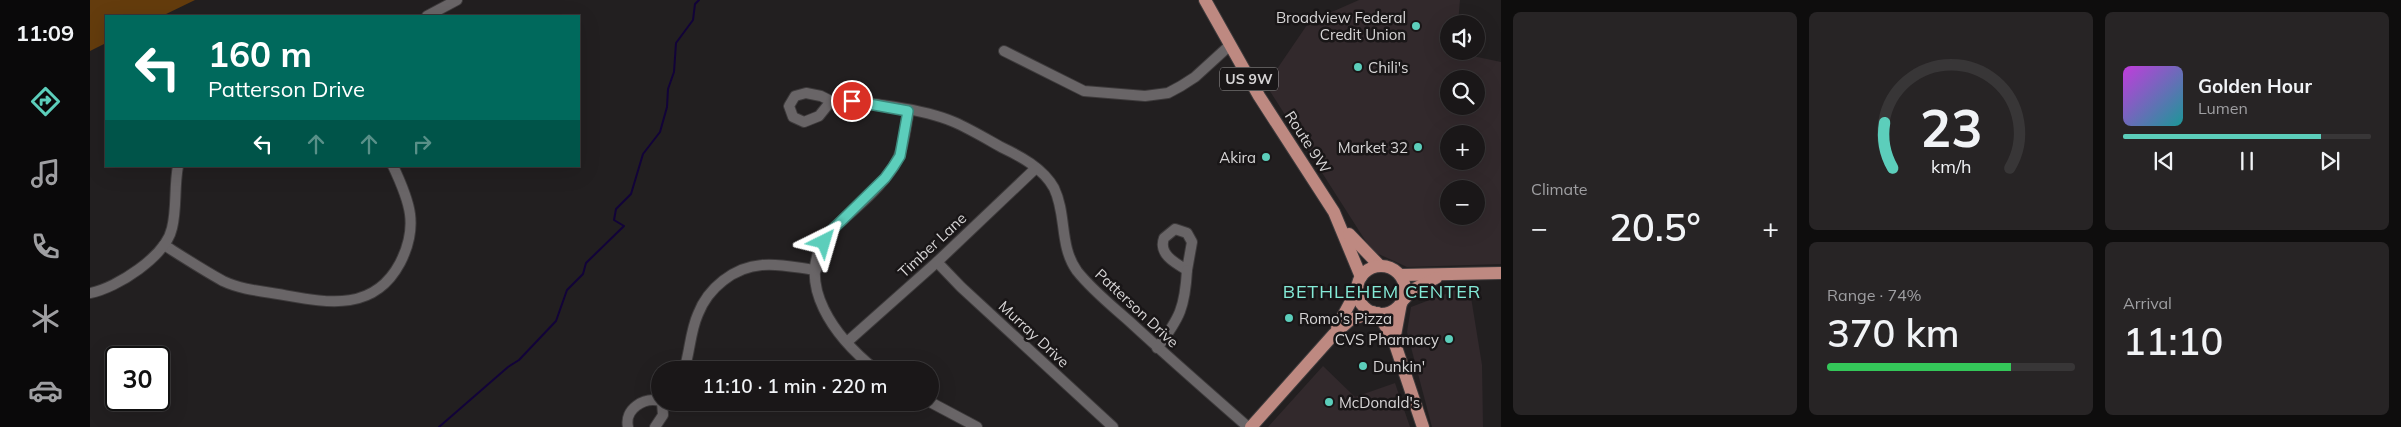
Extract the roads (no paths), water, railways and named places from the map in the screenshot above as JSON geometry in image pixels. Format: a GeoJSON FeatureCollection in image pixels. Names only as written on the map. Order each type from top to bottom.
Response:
{"type":"FeatureCollection","features":[{"type":"Feature","properties":{"kind":"main road","name":"Route 9W"},"geometry":{"type":"LineString","coordinates":[[1205,0],[1229,46],[1339,222],[1361,276]]}},
{"type":"Feature","properties":{"kind":"main road","name":"Route 9W"},"geometry":{"type":"LineString","coordinates":[[1339,222],[1380,266]]}},
{"type":"Feature","properties":{"kind":"main road"},"geometry":{"type":"LineString","coordinates":[[1334,334],[1357,290],[1361,276],[1372,268],[1380,266],[1388,267],[1401,276],[1405,287],[1394,341]]}},
{"type":"Feature","properties":{"kind":"main road"},"geometry":{"type":"LineString","coordinates":[[1401,276],[1501,273]]}},
{"type":"Feature","properties":{"kind":"main road"},"geometry":{"type":"LineString","coordinates":[[1250,427],[1334,334],[1350,320],[1375,313],[1391,312],[1414,289],[1446,274]]}},
{"type":"Feature","properties":{"kind":"main road"},"geometry":{"type":"LineString","coordinates":[[1357,290],[1362,304],[1375,313],[1394,341],[1423,427]]}},
{"type":"Feature","properties":{"kind":"street"},"geometry":{"type":"LineString","coordinates":[[429,15],[457,0]]}},
{"type":"Feature","properties":{"kind":"street"},"geometry":{"type":"LineString","coordinates":[[1004,51],[1084,91],[1145,96],[1168,93],[1181,86],[1195,77],[1229,46]]}},
{"type":"Feature","properties":{"kind":"street","name":"Patterson Drive"},"geometry":{"type":"LineString","coordinates":[[831,101],[852,101],[924,113],[952,122],[1014,153],[1036,168],[1054,188],[1059,203],[1065,246],[1077,270],[1088,284],[1157,348],[1250,427]]}},
{"type":"Feature","properties":{"kind":"street"},"geometry":{"type":"LineString","coordinates":[[867,361],[829,321],[819,302],[816,270],[819,251],[829,233],[885,178],[900,156],[908,111]]}},
{"type":"Feature","properties":{"kind":"street"},"geometry":{"type":"LineString","coordinates":[[90,292],[106,289],[124,279],[164,245],[173,226],[178,167]]}},
{"type":"Feature","properties":{"kind":"street"},"geometry":{"type":"LineString","coordinates":[[164,245],[223,281],[240,288],[326,303],[344,303],[358,299],[374,291],[387,281],[398,266],[406,250],[411,233],[408,199],[392,167]]}},
{"type":"Feature","properties":{"kind":"street","name":"Timber Lane"},"geometry":{"type":"LineString","coordinates":[[847,342],[937,262],[1036,168]]}},
{"type":"Feature","properties":{"kind":"street","name":"Murray Drive"},"geometry":{"type":"LineString","coordinates":[[937,262],[961,287],[1113,427]]}},
{"type":"Feature","properties":{"kind":"street"},"geometry":{"type":"LineString","coordinates":[[686,361],[697,314],[706,296],[719,283],[740,270],[762,265],[816,270]]}},
{"type":"Feature","properties":{"kind":"street"},"geometry":{"type":"LineString","coordinates":[[1157,348],[1171,330],[1183,307],[1187,270]]}},
{"type":"Feature","properties":{"kind":"street"},"geometry":{"type":"LineString","coordinates":[[628,427],[628,416],[636,406],[651,400]]}},
{"type":"Feature","properties":{"kind":"street"},"geometry":{"type":"LineString","coordinates":[[939,407],[977,427]]}},
{"type":"Feature","properties":{"kind":"street"},"geometry":{"type":"LineString","coordinates":[[656,427],[663,414],[662,411]]}},
{"type":"Feature","properties":{"kind":"waterway"},"geometry":{"type":"LineString","coordinates":[[439,427],[508,367],[519,360],[556,321],[567,290],[583,274],[586,263],[624,226],[614,220],[616,209],[631,194],[643,154],[660,132],[667,107],[668,89],[674,72],[676,43],[693,20],[695,4],[699,0]]}},
{"type":"Feature","properties":{"kind":"place","name":"Broadview Federal Credit Union"},"geometry":{"type":"Point","coordinates":[1416,26]}},
{"type":"Feature","properties":{"kind":"place","name":"Chili's"},"geometry":{"type":"Point","coordinates":[1358,67]}},
{"type":"Feature","properties":{"kind":"place","name":"Market 32"},"geometry":{"type":"Point","coordinates":[1418,147]}},
{"type":"Feature","properties":{"kind":"place","name":"Akira"},"geometry":{"type":"Point","coordinates":[1266,157]}},
{"type":"Feature","properties":{"kind":"place","name":"Romo's Pizza"},"geometry":{"type":"Point","coordinates":[1289,318]}},
{"type":"Feature","properties":{"kind":"place","name":"CVS Pharmacy"},"geometry":{"type":"Point","coordinates":[1449,339]}},
{"type":"Feature","properties":{"kind":"place","name":"Dunkin'"},"geometry":{"type":"Point","coordinates":[1363,366]}},
{"type":"Feature","properties":{"kind":"place","name":"McDonald's"},"geometry":{"type":"Point","coordinates":[1329,402]}},
{"type":"Feature","properties":{"kind":"district","name":"BETHLEHEM CENTER"},"geometry":{"type":"Point","coordinates":[1382,291]}}]}
